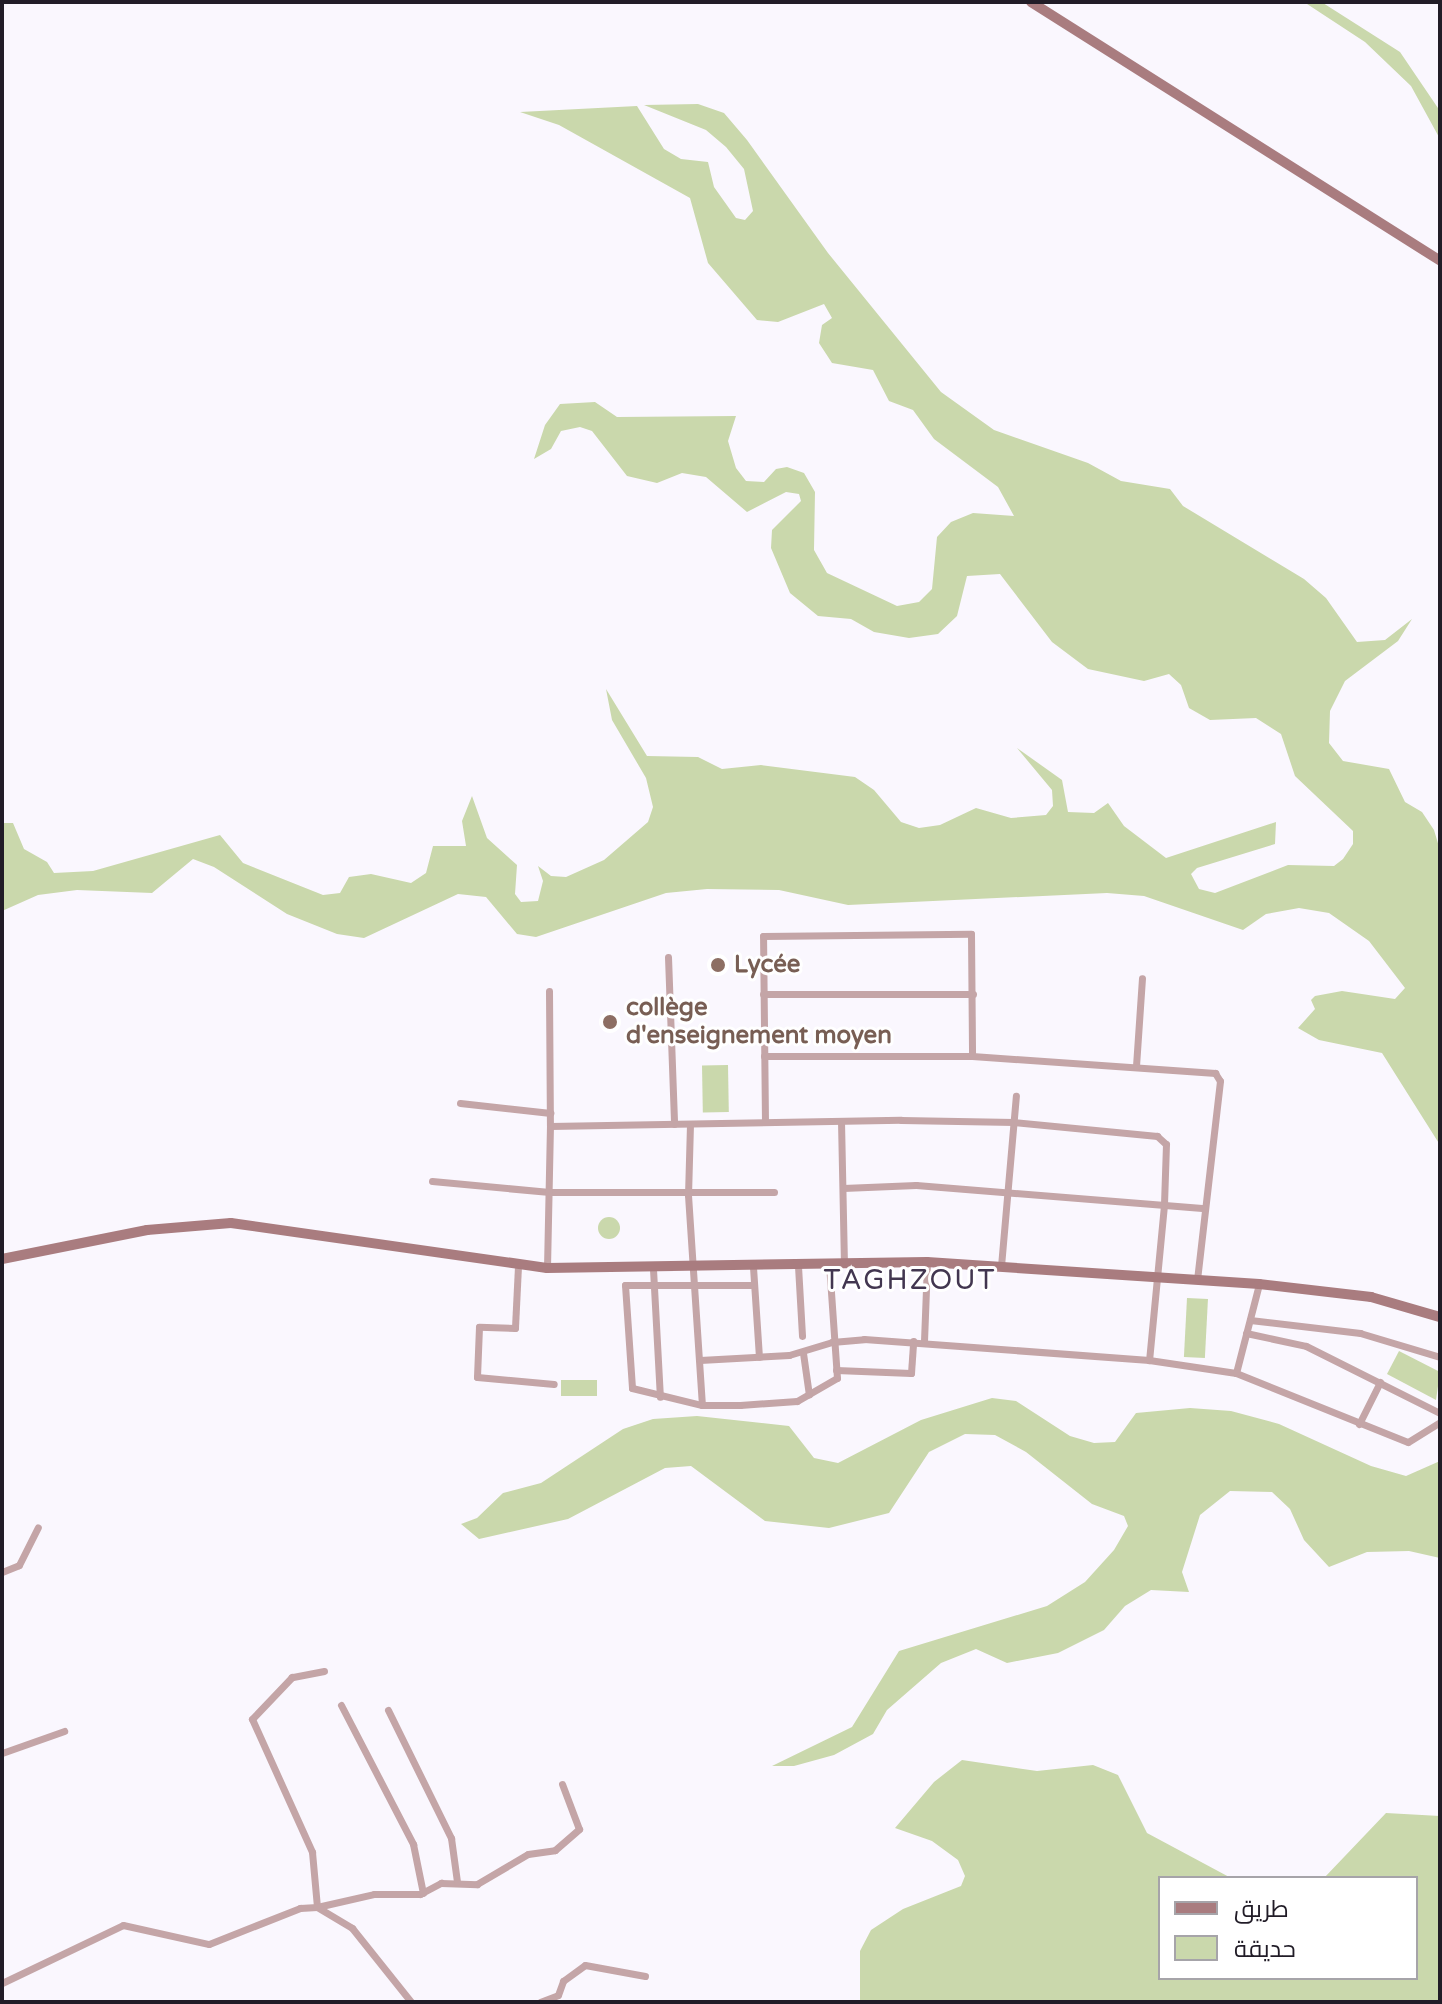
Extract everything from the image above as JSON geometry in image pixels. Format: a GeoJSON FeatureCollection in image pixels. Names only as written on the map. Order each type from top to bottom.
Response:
{"type":"FeatureCollection","features":[{"type":"Feature","properties":{"kind":"main road"},"geometry":{"type":"LineString","coordinates":[[1031,2],[1440,261]]}},
{"type":"Feature","properties":{"kind":"main road"},"geometry":{"type":"LineString","coordinates":[[2,1259],[147,1230],[231,1223],[518,1266],[695,1270],[927,1262],[1001,1266],[1259,1284],[1371,1297],[1440,1317]]}},
{"type":"Feature","properties":{"kind":"street"},"geometry":{"type":"LineString","coordinates":[[765,1122],[763,936],[966,933],[973,940],[972,1056]]}},
{"type":"Feature","properties":{"kind":"street"},"geometry":{"type":"LineString","coordinates":[[668,957],[674,1124]]}},
{"type":"Feature","properties":{"kind":"street"},"geometry":{"type":"LineString","coordinates":[[1136,1066],[1142,978]]}},
{"type":"Feature","properties":{"kind":"street"},"geometry":{"type":"LineString","coordinates":[[547,1268],[549,991]]}},
{"type":"Feature","properties":{"kind":"street"},"geometry":{"type":"LineString","coordinates":[[763,994],[973,994]]}},
{"type":"Feature","properties":{"kind":"street"},"geometry":{"type":"LineString","coordinates":[[764,1056],[972,1056],[1136,1066],[1219,1075],[1197,1280]]}},
{"type":"Feature","properties":{"kind":"street"},"geometry":{"type":"LineString","coordinates":[[1001,1266],[1016,1096]]}},
{"type":"Feature","properties":{"kind":"street"},"geometry":{"type":"LineString","coordinates":[[460,1103],[550,1113]]}},
{"type":"Feature","properties":{"kind":"street"},"geometry":{"type":"LineString","coordinates":[[550,1126],[841,1121],[1014,1122],[1157,1136],[1166,1144],[1164,1205],[1149,1360]]}},
{"type":"Feature","properties":{"kind":"street"},"geometry":{"type":"LineString","coordinates":[[841,1121],[844,1264]]}},
{"type":"Feature","properties":{"kind":"street"},"geometry":{"type":"LineString","coordinates":[[690,1124],[688,1195],[702,1405]]}},
{"type":"Feature","properties":{"kind":"street"},"geometry":{"type":"LineString","coordinates":[[432,1181],[549,1192],[688,1195],[774,1192]]}},
{"type":"Feature","properties":{"kind":"street"},"geometry":{"type":"LineString","coordinates":[[843,1188],[916,1185],[1008,1190],[1205,1208]]}},
{"type":"Feature","properties":{"kind":"street"},"geometry":{"type":"LineString","coordinates":[[924,1341],[927,1262]]}},
{"type":"Feature","properties":{"kind":"street"},"geometry":{"type":"LineString","coordinates":[[754,1285],[625,1285],[632,1388],[660,1397],[683,1397],[702,1405],[797,1401],[837,1378],[832,1342],[829,1264]]}},
{"type":"Feature","properties":{"kind":"street"},"geometry":{"type":"LineString","coordinates":[[518,1266],[515,1328],[479,1327],[477,1377],[554,1384]]}},
{"type":"Feature","properties":{"kind":"street"},"geometry":{"type":"LineString","coordinates":[[798,1266],[802,1336]]}},
{"type":"Feature","properties":{"kind":"street"},"geometry":{"type":"LineString","coordinates":[[753,1267],[759,1357]]}},
{"type":"Feature","properties":{"kind":"street"},"geometry":{"type":"LineString","coordinates":[[653,1269],[660,1397]]}},
{"type":"Feature","properties":{"kind":"street"},"geometry":{"type":"LineString","coordinates":[[1236,1373],[1259,1284]]}},
{"type":"Feature","properties":{"kind":"street"},"geometry":{"type":"LineString","coordinates":[[1250,1320],[1360,1333],[1440,1357]]}},
{"type":"Feature","properties":{"kind":"street"},"geometry":{"type":"LineString","coordinates":[[1246,1333],[1306,1346],[1440,1413]]}},
{"type":"Feature","properties":{"kind":"street"},"geometry":{"type":"LineString","coordinates":[[836,1370],[911,1373],[913,1341]]}},
{"type":"Feature","properties":{"kind":"street"},"geometry":{"type":"LineString","coordinates":[[700,1360],[803,1353],[832,1342],[924,1341],[1149,1360],[1236,1373],[1408,1442],[1440,1422]]}},
{"type":"Feature","properties":{"kind":"street"},"geometry":{"type":"LineString","coordinates":[[803,1353],[809,1395]]}},
{"type":"Feature","properties":{"kind":"street"},"geometry":{"type":"LineString","coordinates":[[1359,1424],[1380,1382]]}},
{"type":"Feature","properties":{"kind":"street"},"geometry":{"type":"LineString","coordinates":[[2,1572],[19,1565],[38,1527]]}},
{"type":"Feature","properties":{"kind":"street"},"geometry":{"type":"LineString","coordinates":[[317,1907],[312,1852],[252,1719],[292,1677],[324,1671]]}},
{"type":"Feature","properties":{"kind":"street"},"geometry":{"type":"LineString","coordinates":[[341,1705],[413,1844],[423,1893]]}},
{"type":"Feature","properties":{"kind":"street"},"geometry":{"type":"LineString","coordinates":[[388,1710],[451,1838],[457,1882]]}},
{"type":"Feature","properties":{"kind":"street"},"geometry":{"type":"LineString","coordinates":[[2,1753],[64,1731]]}},
{"type":"Feature","properties":{"kind":"street"},"geometry":{"type":"LineString","coordinates":[[2,1983],[123,1925],[209,1944],[300,1908],[374,1894],[423,1893],[457,1882],[494,1879],[528,1854],[555,1850],[575,1837],[577,1812],[562,1784]]}},
{"type":"Feature","properties":{"kind":"street"},"geometry":{"type":"LineString","coordinates":[[317,1907],[352,1928],[411,2002]]}},
{"type":"Feature","properties":{"kind":"street"},"geometry":{"type":"LineString","coordinates":[[540,2002],[558,1995],[563,1981],[585,1965],[645,1976]]}},
{"type":"Feature","properties":{"kind":"green space"},"geometry":{"type":"Polygon","coordinates":[[[1304,2],[1323,3],[1400,52],[1440,111],[1440,139],[1411,86],[1365,42],[1304,2]]]}},
{"type":"Feature","properties":{"kind":"green space"},"geometry":{"type":"Polygon","coordinates":[[[698,104],[724,113],[747,140],[828,253],[941,392],[994,430],[1088,463],[1121,481],[1170,489],[1183,506],[1304,579],[1326,598],[1357,642],[1385,640],[1412,619],[1398,641],[1345,681],[1330,711],[1329,743],[1343,761],[1389,769],[1405,802],[1422,812],[1434,830],[1440,850],[1440,1145],[1382,1053],[1319,1040],[1298,1028],[1315,1009],[1311,1000],[1315,996],[1342,991],[1395,999],[1405,988],[1369,941],[1329,913],[1299,908],[1266,914],[1243,930],[1144,896],[1107,893],[848,905],[779,890],[707,889],[666,893],[536,937],[517,934],[486,897],[458,894],[364,938],[337,934],[287,914],[214,867],[193,859],[152,893],[77,890],[38,895],[2,911],[2,823],[13,823],[24,849],[47,862],[54,873],[93,871],[220,835],[243,863],[323,895],[340,893],[349,877],[371,874],[411,883],[426,873],[433,846],[466,846],[462,821],[472,796],[487,838],[517,865],[515,894],[521,902],[538,901],[543,881],[538,866],[551,876],[566,877],[604,860],[648,822],[653,807],[646,778],[612,720],[606,689],[647,756],[698,757],[722,769],[761,765],[855,777],[874,790],[901,822],[919,828],[940,825],[976,808],[1011,818],[1046,815],[1053,806],[1052,790],[1017,748],[1062,780],[1068,812],[1094,813],[1108,803],[1124,826],[1166,858],[1276,822],[1275,844],[1197,868],[1191,874],[1199,889],[1215,893],[1288,865],[1334,866],[1343,859],[1353,844],[1353,831],[1295,776],[1281,734],[1256,718],[1210,720],[1189,708],[1181,685],[1169,674],[1144,681],[1088,669],[1052,642],[1000,574],[967,576],[957,616],[938,634],[909,638],[874,632],[851,619],[818,616],[790,593],[771,548],[772,530],[801,501],[799,494],[786,492],[747,512],[706,477],[682,473],[657,483],[627,476],[592,431],[580,427],[561,431],[551,449],[534,459],[545,425],[560,404],[595,402],[617,417],[736,416],[728,441],[736,468],[746,481],[764,482],[776,469],[787,467],[804,473],[815,492],[814,550],[827,573],[897,606],[919,602],[932,589],[937,537],[951,522],[973,513],[1014,516],[998,487],[934,439],[913,410],[889,401],[873,370],[832,363],[819,343],[822,325],[832,318],[824,304],[778,322],[757,320],[708,263],[690,198],[559,125],[520,112],[637,106],[664,149],[681,159],[708,162],[714,187],[736,218],[745,220],[753,211],[744,169],[726,147],[706,130],[644,105],[698,104]]]}},
{"type":"Feature","properties":{"kind":"green space"},"geometry":{"type":"Polygon","coordinates":[[[702,1065],[728,1065],[729,1112],[703,1112],[702,1065]]]}},
{"type":"Feature","properties":{"kind":"green space"},"geometry":{"type":"Polygon","coordinates":[[[609,1217],[617,1220],[620,1228],[617,1236],[609,1239],[601,1236],[598,1228],[601,1220],[609,1217]]]}},
{"type":"Feature","properties":{"kind":"green space"},"geometry":{"type":"Polygon","coordinates":[[[1187,1298],[1208,1299],[1205,1358],[1184,1357],[1187,1298]]]}},
{"type":"Feature","properties":{"kind":"green space"},"geometry":{"type":"Polygon","coordinates":[[[1399,1351],[1440,1372],[1436,1400],[1387,1374],[1399,1351]]]}},
{"type":"Feature","properties":{"kind":"green space"},"geometry":{"type":"Polygon","coordinates":[[[561,1380],[597,1380],[597,1396],[561,1396],[561,1380]]]}},
{"type":"Feature","properties":{"kind":"green space"},"geometry":{"type":"Polygon","coordinates":[[[992,1398],[1016,1401],[1070,1436],[1094,1443],[1115,1442],[1136,1413],[1190,1408],[1231,1411],[1279,1424],[1371,1466],[1406,1476],[1440,1461],[1440,1558],[1409,1551],[1367,1552],[1329,1567],[1304,1540],[1290,1509],[1272,1492],[1230,1491],[1200,1515],[1182,1572],[1189,1592],[1151,1590],[1125,1606],[1104,1630],[1058,1653],[1007,1663],[976,1649],[941,1663],[887,1710],[873,1734],[834,1755],[794,1766],[772,1766],[852,1727],[899,1651],[1047,1606],[1085,1582],[1114,1550],[1128,1526],[1124,1516],[1092,1504],[1026,1452],[995,1435],[965,1434],[929,1452],[889,1513],[829,1528],[765,1521],[691,1466],[665,1468],[568,1519],[479,1539],[461,1524],[477,1518],[503,1493],[541,1483],[623,1429],[653,1419],[697,1416],[789,1426],[814,1458],[838,1463],[921,1420],[992,1398]]]}},
{"type":"Feature","properties":{"kind":"green space"},"geometry":{"type":"Polygon","coordinates":[[[962,1760],[1037,1771],[1093,1765],[1118,1775],[1147,1833],[1227,1876],[1158,1876],[1158,1980],[1418,1980],[1418,1876],[1326,1876],[1386,1813],[1440,1816],[1440,2002],[860,2002],[860,1951],[871,1930],[903,1909],[961,1886],[965,1876],[958,1860],[932,1841],[895,1828],[934,1782],[962,1760]]]}},
{"type":"Feature","properties":{"kind":"place","name":"Lycée"},"geometry":{"type":"Point","coordinates":[718,965]}},
{"type":"Feature","properties":{"kind":"place","name":"collège d'enseignement moyen"},"geometry":{"type":"Point","coordinates":[610,1022]}},
{"type":"Feature","properties":{"kind":"district","name":"TAGHZOUT"},"geometry":{"type":"Point","coordinates":[910,1280]}}]}
